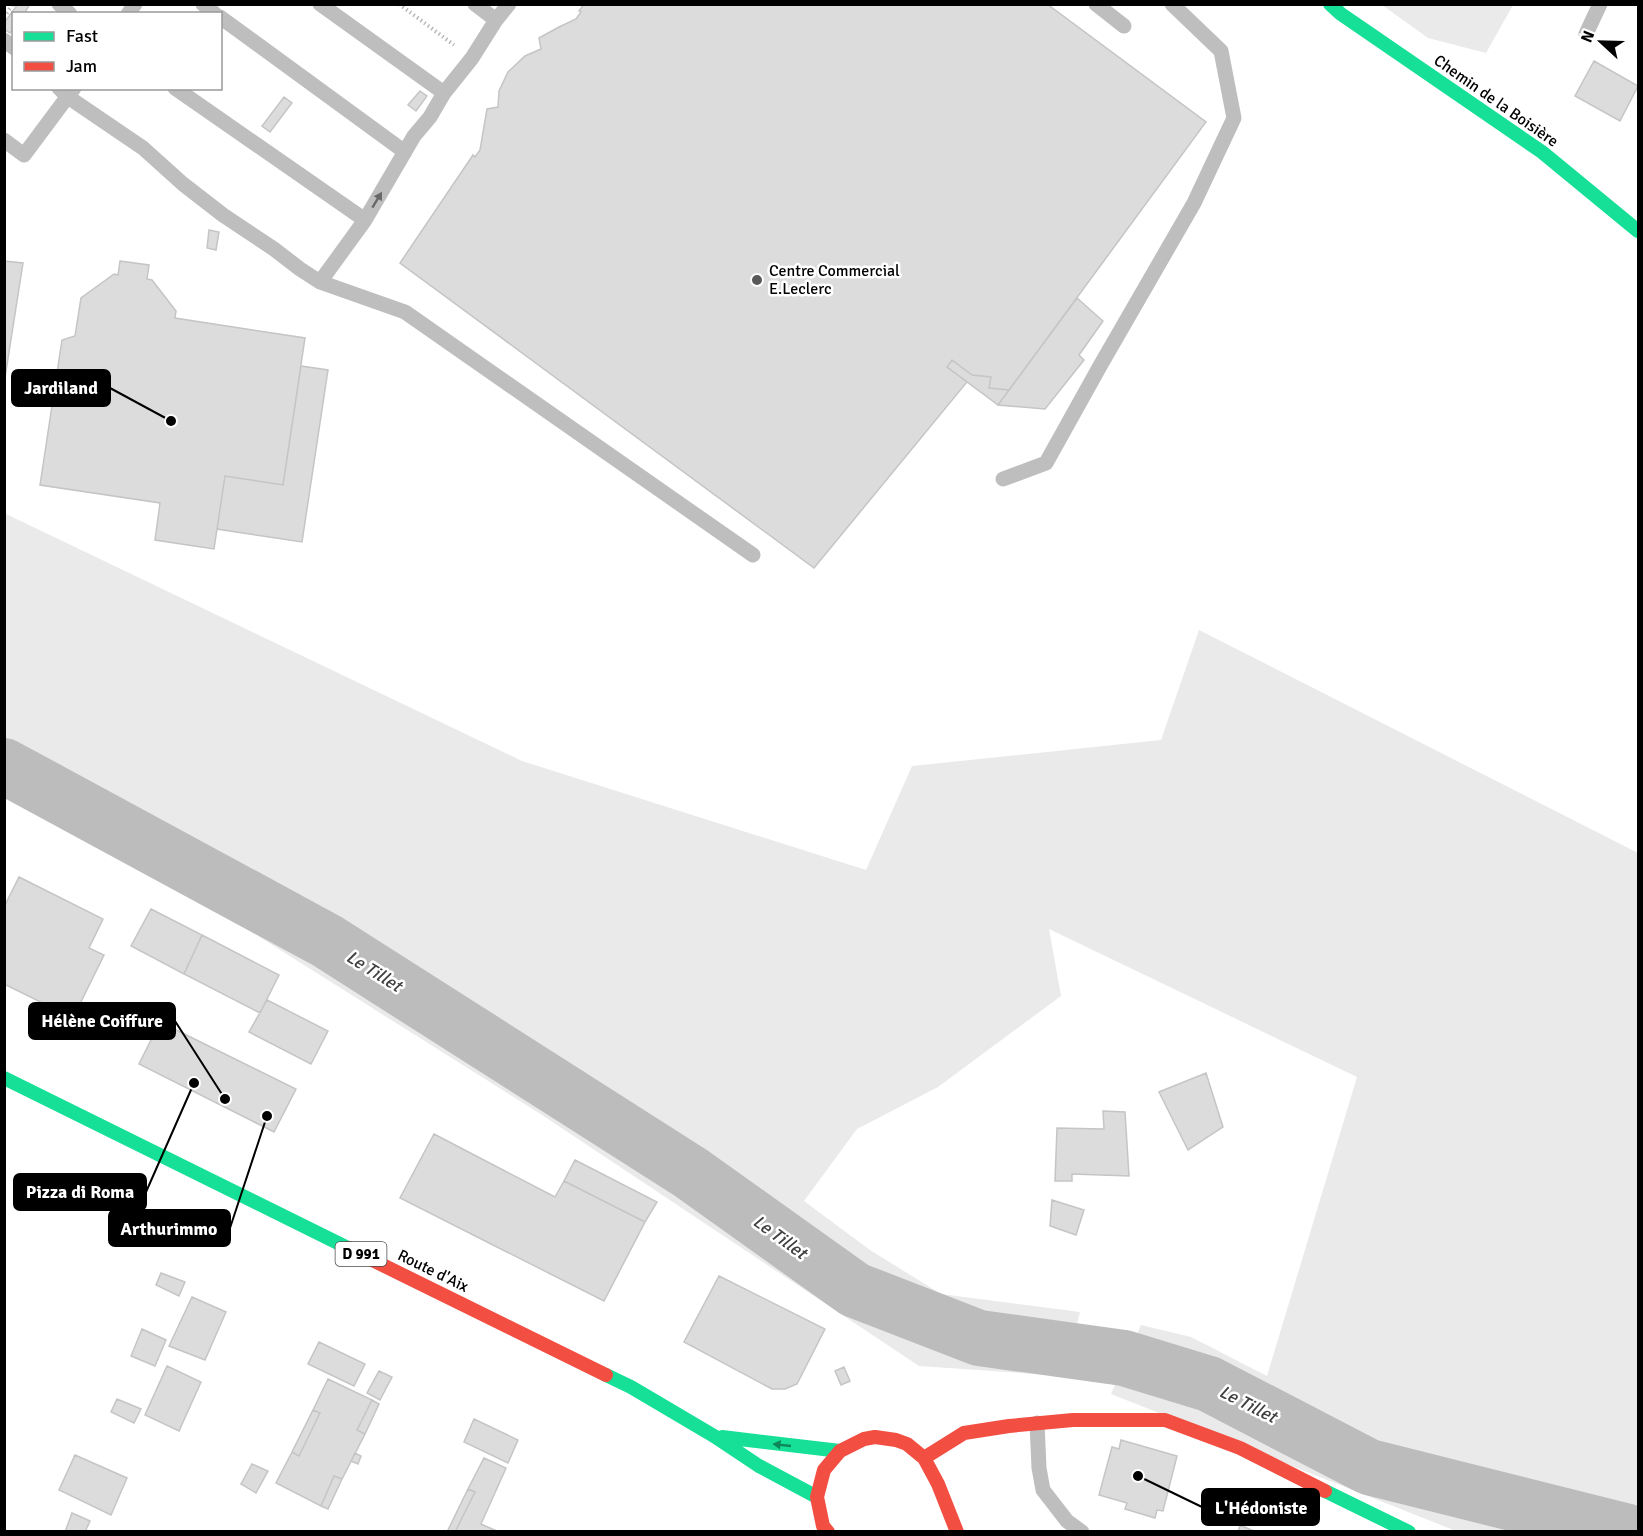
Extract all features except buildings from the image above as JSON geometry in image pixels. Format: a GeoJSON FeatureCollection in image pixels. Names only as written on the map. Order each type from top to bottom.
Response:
{"type":"FeatureCollection","features":[{"type":"Feature","properties":{"kind":"main road","name":"Chemin de la Boisière"},"geometry":{"type":"LineString","coordinates":[[1330,4],[1341,14],[1542,152],[1638,231]]}},
{"type":"Feature","properties":{"kind":"main road","name":"Route d'Aix"},"geometry":{"type":"LineString","coordinates":[[4,1078],[631,1387],[714,1436],[759,1466],[817,1497]]}},
{"type":"Feature","properties":{"kind":"main road"},"geometry":{"type":"LineString","coordinates":[[924,1458],[964,1433],[1073,1420],[1166,1420],[1240,1449],[1356,1508],[1409,1532]]}},
{"type":"Feature","properties":{"kind":"main road","name":"Route d'Aix"},"geometry":{"type":"LineString","coordinates":[[714,1436],[840,1451]]}},
{"type":"Feature","properties":{"kind":"main road"},"geometry":{"type":"LineString","coordinates":[[828,1532],[823,1526],[817,1497],[824,1470],[840,1451],[864,1439],[875,1437],[907,1444],[924,1458],[938,1484],[957,1532]]}},
{"type":"Feature","properties":{"kind":"main road"},"geometry":{"type":"LineString","coordinates":[[936,1519],[938,1484]]}},
{"type":"Feature","properties":{"kind":"lane"},"geometry":{"type":"LineString","coordinates":[[320,4],[444,93]]}},
{"type":"Feature","properties":{"kind":"lane"},"geometry":{"type":"LineString","coordinates":[[475,4],[496,20]]}},
{"type":"Feature","properties":{"kind":"lane"},"geometry":{"type":"LineString","coordinates":[[320,282],[365,220],[414,136],[430,117],[444,93],[472,58],[509,4]]}},
{"type":"Feature","properties":{"kind":"lane"},"geometry":{"type":"LineString","coordinates":[[1096,4],[1124,26]]}},
{"type":"Feature","properties":{"kind":"lane"},"geometry":{"type":"LineString","coordinates":[[1003,479],[1047,463],[1194,203],[1234,118],[1221,51],[1172,4]]}},
{"type":"Feature","properties":{"kind":"lane"},"geometry":{"type":"LineString","coordinates":[[1586,34],[1600,4]]}},
{"type":"Feature","properties":{"kind":"lane"},"geometry":{"type":"LineString","coordinates":[[222,18],[405,152]]}},
{"type":"Feature","properties":{"kind":"lane"},"geometry":{"type":"LineString","coordinates":[[178,90],[365,220]]}},
{"type":"Feature","properties":{"kind":"lane"},"geometry":{"type":"LineString","coordinates":[[24,155],[67,91],[143,148],[183,184],[223,215],[320,282],[405,312],[753,555]]}},
{"type":"Feature","properties":{"kind":"lane"},"geometry":{"type":"LineString","coordinates":[[4,140],[24,155]]}},
{"type":"Feature","properties":{"kind":"lane"},"geometry":{"type":"LineString","coordinates":[[4,155],[24,155]]}},
{"type":"Feature","properties":{"kind":"lane"},"geometry":{"type":"LineString","coordinates":[[1037,1424],[1039,1468],[1044,1490],[1067,1521],[1082,1532]]}},
{"type":"Feature","properties":{"kind":"path"},"geometry":{"type":"LineString","coordinates":[[4,17],[13,4]]}},
{"type":"Feature","properties":{"kind":"path"},"geometry":{"type":"LineString","coordinates":[[399,4],[472,58]]}},
{"type":"Feature","properties":{"kind":"shaded area"},"geometry":{"type":"Polygon","coordinates":[[[1382,5],[1513,5],[1486,53],[1428,38],[1382,5]]]}},
{"type":"Feature","properties":{"kind":"shaded area"},"geometry":{"type":"Polygon","coordinates":[[[4,513],[522,761],[866,870],[912,766],[1161,740],[1199,630],[1638,853],[1638,1531],[1456,1531],[1111,1394],[1141,1325],[1191,1337],[1267,1376],[1357,1077],[1049,929],[1061,996],[938,1087],[857,1129],[804,1201],[870,1250],[941,1294],[1080,1312],[1064,1376],[919,1366],[542,1115],[166,878],[5,785],[4,513]]]}},
{"type":"Feature","properties":{"kind":"waterway","name":"Le Tillet"},"geometry":{"type":"LineString","coordinates":[[4,766],[327,941],[691,1173],[855,1290],[979,1338],[1124,1358],[1209,1384],[1369,1467],[1628,1532]]}},
{"type":"Feature","properties":{"kind":"traffic: fast"},"geometry":{"type":"LineString","coordinates":[[1330,4],[1341,14],[1542,152],[1638,231]]}},
{"type":"Feature","properties":{"kind":"traffic: fast"},"geometry":{"type":"LineString","coordinates":[[4,1078],[348,1248]]}},
{"type":"Feature","properties":{"kind":"traffic: fast"},"geometry":{"type":"LineString","coordinates":[[606,1375],[631,1387],[714,1436],[759,1466],[817,1497]]}},
{"type":"Feature","properties":{"kind":"traffic: fast"},"geometry":{"type":"LineString","coordinates":[[722,1437],[840,1451]]}},
{"type":"Feature","properties":{"kind":"traffic: fast"},"geometry":{"type":"LineString","coordinates":[[1325,1491],[1409,1532]]}},
{"type":"Feature","properties":{"kind":"traffic: jam"},"geometry":{"type":"LineString","coordinates":[[348,1248],[606,1375]]}},
{"type":"Feature","properties":{"kind":"traffic: jam"},"geometry":{"type":"LineString","coordinates":[[924,1458],[964,1433],[1073,1420],[1165,1420],[1240,1448],[1325,1491]]}},
{"type":"Feature","properties":{"kind":"traffic: jam"},"geometry":{"type":"LineString","coordinates":[[828,1532],[823,1526],[817,1497],[824,1470],[840,1451],[864,1439],[875,1437],[907,1444],[924,1458],[938,1484],[957,1532]]}},
{"type":"Feature","properties":{"kind":"place","name":"Centre Commercial E.Leclerc"},"geometry":{"type":"Point","coordinates":[757,280]}},
{"type":"Feature","properties":{"kind":"place","name":"Jardiland"},"geometry":{"type":"Point","coordinates":[171,421]}},
{"type":"Feature","properties":{"kind":"place","name":"Pizza di Roma"},"geometry":{"type":"Point","coordinates":[194,1083]}},
{"type":"Feature","properties":{"kind":"place","name":"Hélène Coiffure"},"geometry":{"type":"Point","coordinates":[225,1099]}},
{"type":"Feature","properties":{"kind":"place","name":"Arthurimmo"},"geometry":{"type":"Point","coordinates":[267,1116]}},
{"type":"Feature","properties":{"kind":"place","name":"L'Hédoniste"},"geometry":{"type":"Point","coordinates":[1138,1476]}}]}
